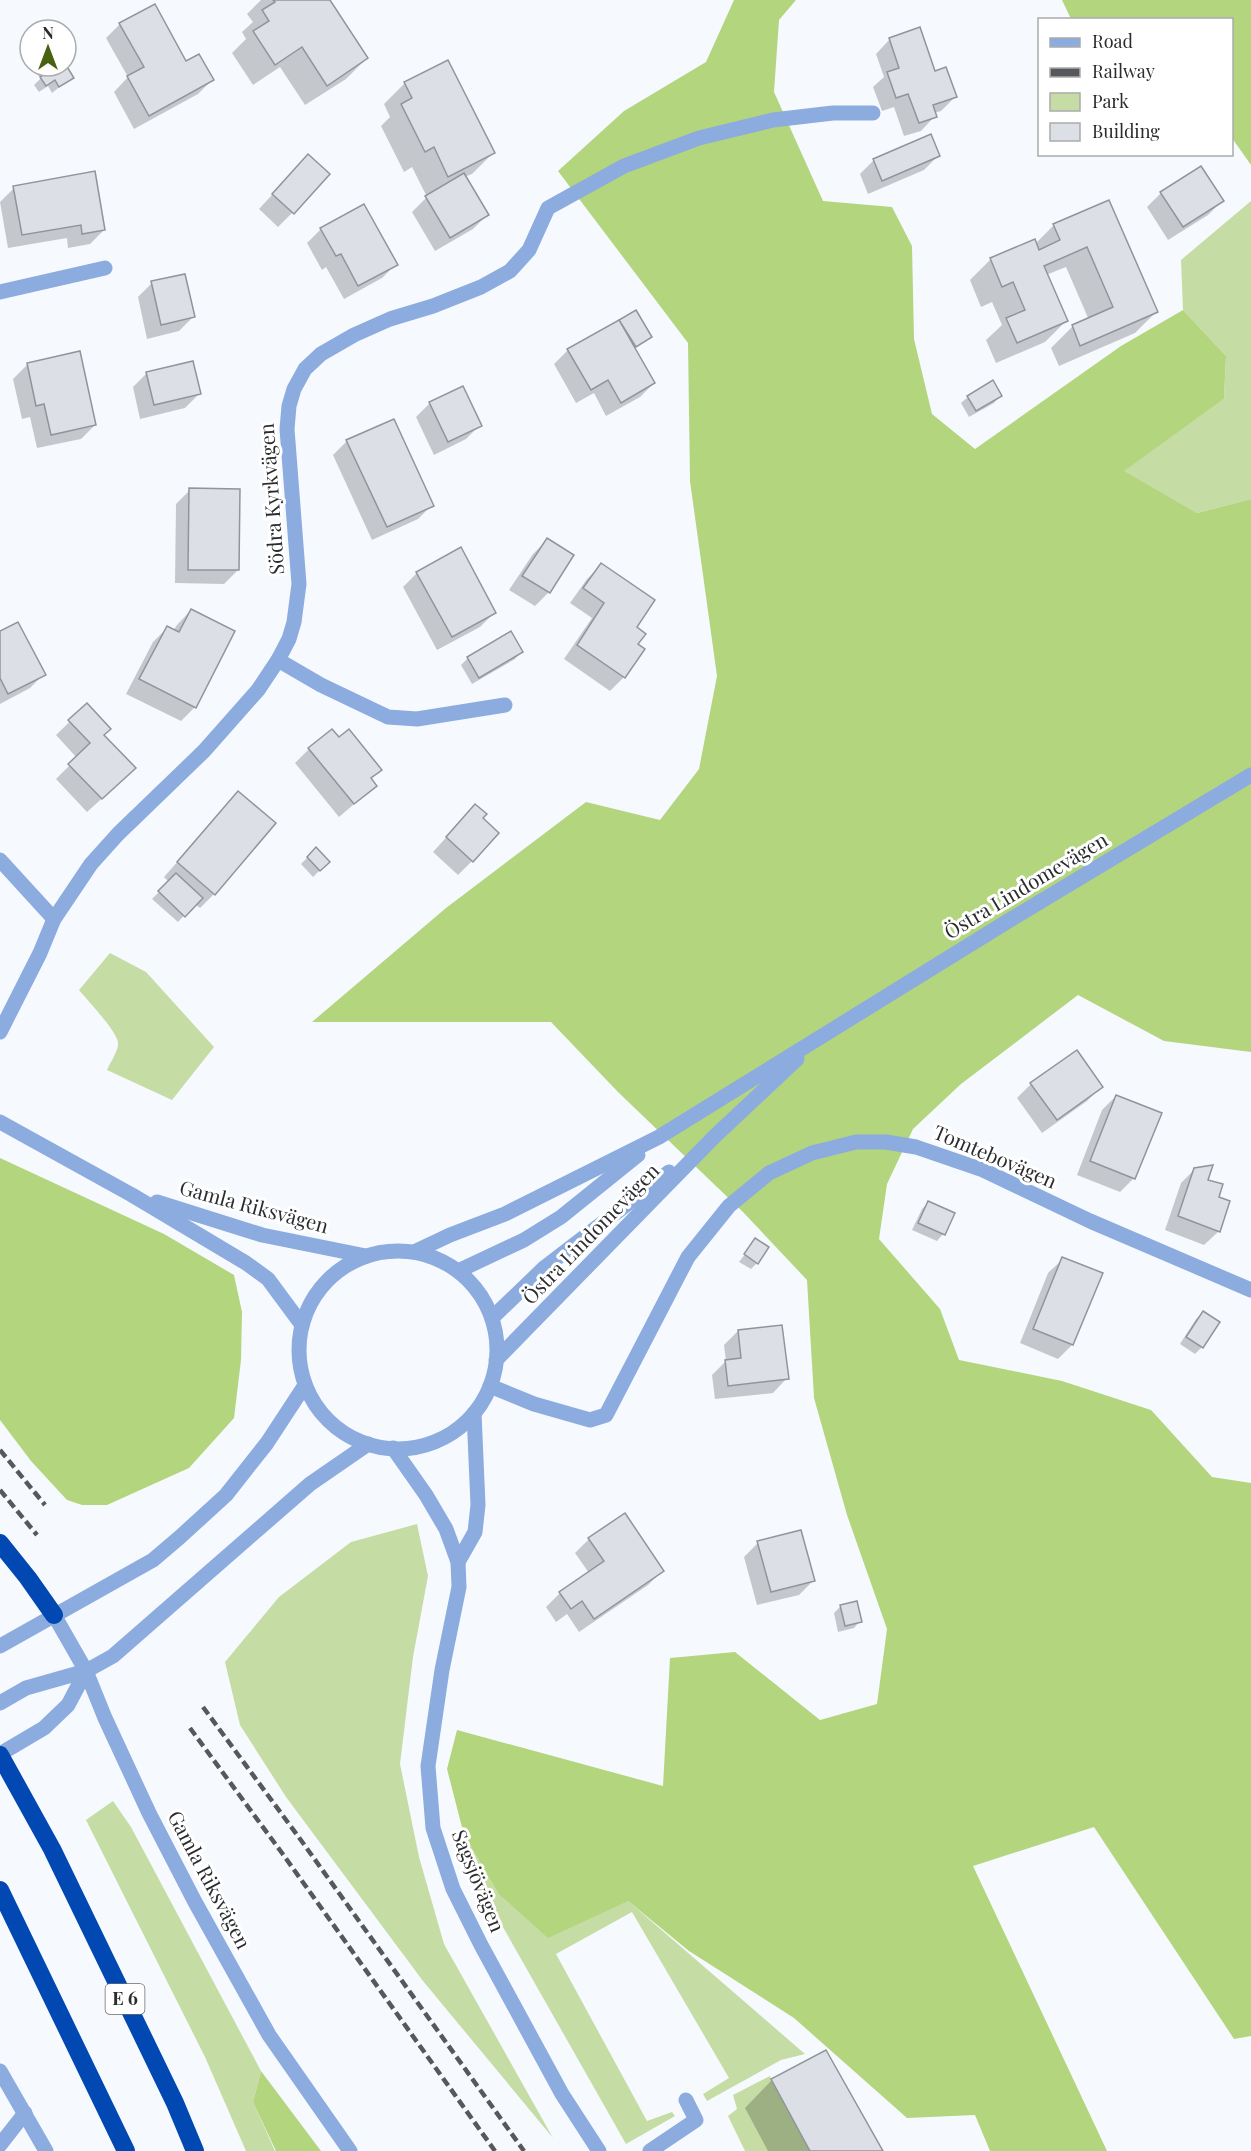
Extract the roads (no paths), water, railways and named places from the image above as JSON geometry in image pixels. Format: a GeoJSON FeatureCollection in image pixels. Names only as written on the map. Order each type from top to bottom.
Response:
{"type":"FeatureCollection","features":[{"type":"Feature","properties":{"kind":"highway"},"geometry":{"type":"LineString","coordinates":[[0,1543],[54,1615]]}},
{"type":"Feature","properties":{"kind":"highway","name":"E 6"},"geometry":{"type":"LineString","coordinates":[[0,1755],[57,1859],[175,2103],[195,2151]]}},
{"type":"Feature","properties":{"kind":"highway"},"geometry":{"type":"LineString","coordinates":[[0,1890],[126,2151]]}},
{"type":"Feature","properties":{"kind":"street","name":"Södra Kyrkvägen"},"geometry":{"type":"LineString","coordinates":[[0,1032],[40,953],[54,918],[68,896],[118,834],[204,751],[258,690],[289,639],[298,602],[299,584],[287,429],[289,406],[294,388],[305,369],[321,354],[354,335],[390,319],[434,306],[481,287],[510,271],[529,250],[548,208],[624,166],[699,138],[773,120],[833,113],[873,113]]}},
{"type":"Feature","properties":{"kind":"street"},"geometry":{"type":"LineString","coordinates":[[0,292],[105,267]]}},
{"type":"Feature","properties":{"kind":"street"},"geometry":{"type":"LineString","coordinates":[[278,660],[310,680],[388,717],[417,719],[505,705]]}},
{"type":"Feature","properties":{"kind":"street","name":"Östra Lindomevägen"},"geometry":{"type":"LineString","coordinates":[[414,1252],[450,1235],[505,1214],[659,1137],[823,1034],[1251,775]]}},
{"type":"Feature","properties":{"kind":"street"},"geometry":{"type":"LineString","coordinates":[[0,860],[54,918]]}},
{"type":"Feature","properties":{"kind":"street","name":"Östra Lindomevägen"},"geometry":{"type":"LineString","coordinates":[[496,1360],[714,1137],[823,1034]]}},
{"type":"Feature","properties":{"kind":"street","name":"Gamla Riksvägen"},"geometry":{"type":"LineString","coordinates":[[0,1122],[132,1195],[246,1263],[268,1279],[302,1325]]}},
{"type":"Feature","properties":{"kind":"street","name":"Östra Lindomevägen"},"geometry":{"type":"LineString","coordinates":[[458,1271],[524,1240],[561,1217],[659,1137]]}},
{"type":"Feature","properties":{"kind":"street","name":"Östra Lindomevägen"},"geometry":{"type":"LineString","coordinates":[[492,1318],[544,1268],[714,1137]]}},
{"type":"Feature","properties":{"kind":"street","name":"Tomtebovägen"},"geometry":{"type":"LineString","coordinates":[[490,1386],[534,1404],[591,1420],[606,1415],[688,1257],[729,1206],[769,1173],[812,1152],[856,1142],[886,1142],[916,1147],[983,1170],[1090,1221],[1251,1290]]}},
{"type":"Feature","properties":{"kind":"street","name":"Gamla Riksvägen"},"geometry":{"type":"LineString","coordinates":[[132,1195],[262,1235],[366,1256]]}},
{"type":"Feature","properties":{"kind":"street","name":"Gamla Riksvägen"},"geometry":{"type":"LineString","coordinates":[[389,1251],[414,1252],[437,1258],[458,1271],[472,1284],[484,1300],[492,1318],[497,1339],[496,1360],[490,1386],[474,1413],[457,1429],[438,1440],[416,1447],[393,1449],[368,1444],[348,1435],[330,1421],[315,1404],[305,1385],[298,1345],[302,1325],[311,1302],[325,1282],[344,1267],[366,1256],[389,1251]]}},
{"type":"Feature","properties":{"kind":"street"},"geometry":{"type":"LineString","coordinates":[[0,1646],[153,1560],[226,1495],[267,1443],[305,1385]]}},
{"type":"Feature","properties":{"kind":"street","name":"Sagsjövägen"},"geometry":{"type":"LineString","coordinates":[[458,1562],[475,1532],[478,1505],[474,1413]]}},
{"type":"Feature","properties":{"kind":"street"},"geometry":{"type":"LineString","coordinates":[[0,1703],[26,1688],[86,1671],[113,1656],[310,1484],[368,1444]]}},
{"type":"Feature","properties":{"kind":"street","name":"Sagsjövägen"},"geometry":{"type":"LineString","coordinates":[[393,1449],[426,1495],[446,1529],[458,1562],[459,1587],[442,1670],[428,1766],[434,1828],[453,1889],[481,1946],[562,2094],[599,2151]]}},
{"type":"Feature","properties":{"kind":"street","name":"Gamla Riksvägen"},"geometry":{"type":"LineString","coordinates":[[54,1615],[86,1671],[149,1813],[195,1902],[269,2035],[350,2151]]}},
{"type":"Feature","properties":{"kind":"street"},"geometry":{"type":"LineString","coordinates":[[0,1755],[44,1728],[68,1705],[86,1671]]}},
{"type":"Feature","properties":{"kind":"street"},"geometry":{"type":"LineString","coordinates":[[0,2071],[46,2151]]}},
{"type":"Feature","properties":{"kind":"street"},"geometry":{"type":"LineString","coordinates":[[650,2151],[700,2125],[686,2100]]}},
{"type":"Feature","properties":{"kind":"street"},"geometry":{"type":"LineString","coordinates":[[0,2145],[25,2113]]}},
{"type":"Feature","properties":{"kind":"railway"},"geometry":{"type":"LineString","coordinates":[[0,1450],[45,1505]]}},
{"type":"Feature","properties":{"kind":"railway"},"geometry":{"type":"LineString","coordinates":[[0,1490],[37,1535]]}},
{"type":"Feature","properties":{"kind":"railway"},"geometry":{"type":"LineString","coordinates":[[203,1707],[524,2151]]}},
{"type":"Feature","properties":{"kind":"railway"},"geometry":{"type":"LineString","coordinates":[[190,1728],[495,2151]]}}]}
